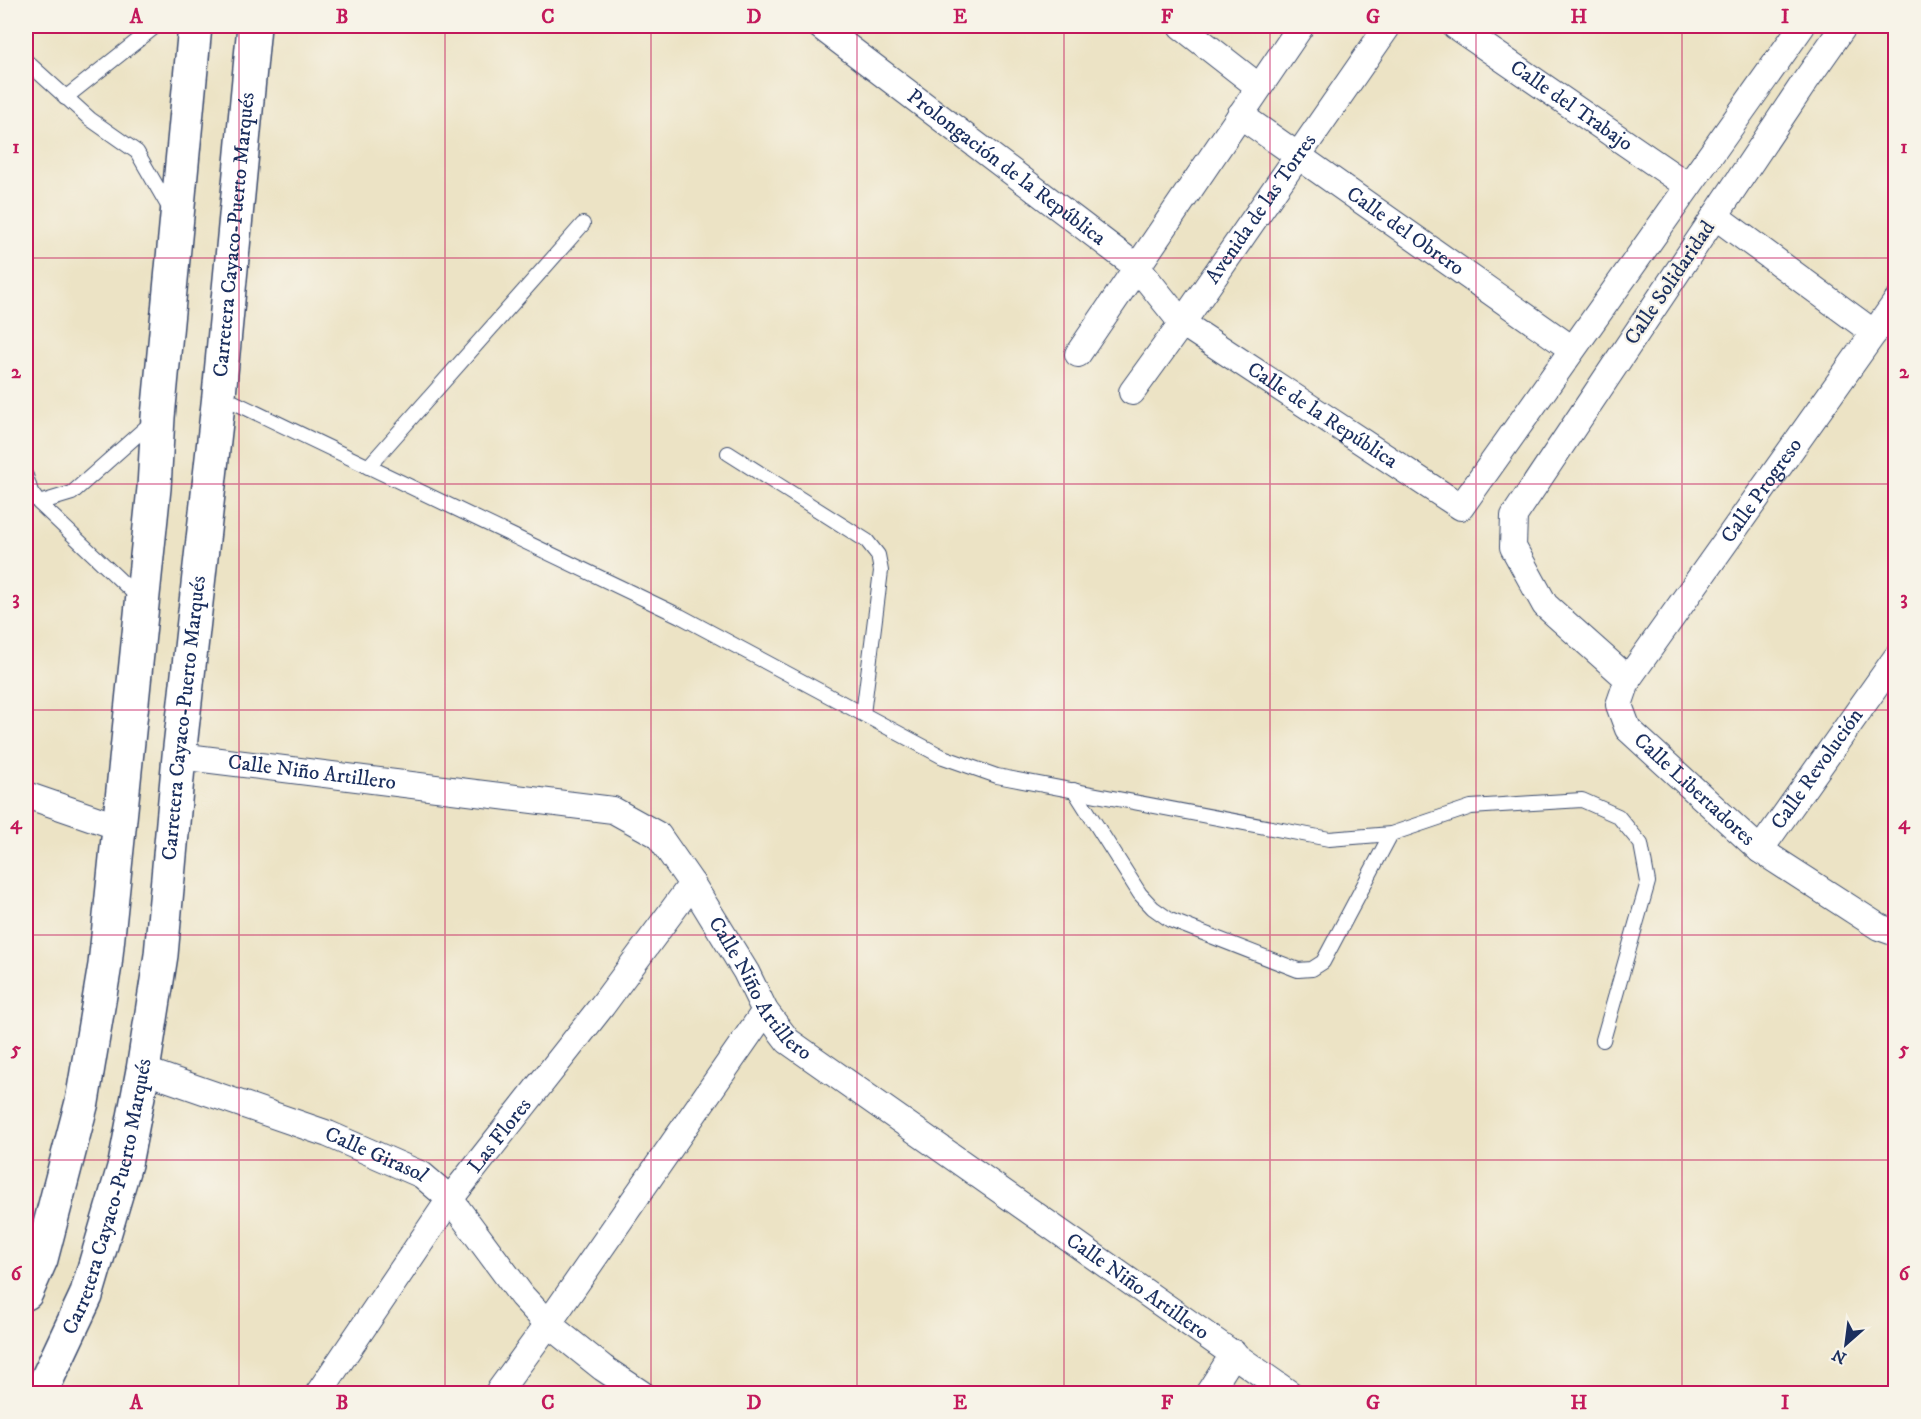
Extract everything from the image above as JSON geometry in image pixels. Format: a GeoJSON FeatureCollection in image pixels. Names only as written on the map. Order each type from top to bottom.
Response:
{"type":"FeatureCollection","features":[{"type":"Feature","properties":{"kind":"main road","name":"Carretera Cayaco-Puerto Marqués"},"geometry":{"type":"LineString","coordinates":[[26,1293],[41,1259],[82,1102],[105,966],[154,488],[158,417],[195,26]]}},
{"type":"Feature","properties":{"kind":"main road","name":"Carretera Cayaco-Puerto Marqués"},"geometry":{"type":"LineString","coordinates":[[40,1394],[86,1296],[124,1164],[143,1070],[161,955],[179,756],[219,395],[254,26]]}},
{"type":"Feature","properties":{"kind":"street","name":"Prolongación de la República"},"geometry":{"type":"LineString","coordinates":[[820,26],[1137,267],[1182,323]]}},
{"type":"Feature","properties":{"kind":"street"},"geometry":{"type":"LineString","coordinates":[[1181,26],[1259,87]]}},
{"type":"Feature","properties":{"kind":"street"},"geometry":{"type":"LineString","coordinates":[[1078,354],[1301,26]]}},
{"type":"Feature","properties":{"kind":"street","name":"Avenida de las Torres"},"geometry":{"type":"LineString","coordinates":[[1132,392],[1388,26]]}},
{"type":"Feature","properties":{"kind":"street","name":"Calle del Trabajo"},"geometry":{"type":"LineString","coordinates":[[1455,26],[1689,186]]}},
{"type":"Feature","properties":{"kind":"street","name":"Calle Solidaridad"},"geometry":{"type":"LineString","coordinates":[[1628,679],[1545,605],[1513,547],[1514,516],[1844,26]]}},
{"type":"Feature","properties":{"kind":"street","name":"Calle Solidaridad"},"geometry":{"type":"LineString","coordinates":[[1461,507],[1689,186],[1795,28]]}},
{"type":"Feature","properties":{"kind":"street","name":"Calle del Obrero"},"geometry":{"type":"LineString","coordinates":[[1240,115],[1572,349]]}},
{"type":"Feature","properties":{"kind":"street"},"geometry":{"type":"LineString","coordinates":[[1715,216],[1874,333]]}},
{"type":"Feature","properties":{"kind":"street","name":"Calle Progreso"},"geometry":{"type":"LineString","coordinates":[[1628,679],[1896,302]]}},
{"type":"Feature","properties":{"kind":"street","name":"Calle de la República"},"geometry":{"type":"LineString","coordinates":[[1182,323],[1461,507]]}},
{"type":"Feature","properties":{"kind":"street","name":"Calle Revolución"},"geometry":{"type":"LineString","coordinates":[[1760,850],[1896,658]]}},
{"type":"Feature","properties":{"kind":"street","name":"Calle Libertadores"},"geometry":{"type":"LineString","coordinates":[[1628,679],[1620,705],[1628,729],[1760,850],[1880,927],[1896,933]]}},
{"type":"Feature","properties":{"kind":"street","name":"Calle Niño Artillero"},"geometry":{"type":"LineString","coordinates":[[179,756],[613,810],[658,835],[692,884],[746,972],[765,1011],[788,1041],[1290,1394]]}},
{"type":"Feature","properties":{"kind":"street"},"geometry":{"type":"LineString","coordinates":[[26,795],[119,826]]}},
{"type":"Feature","properties":{"kind":"street","name":"Las Flores"},"geometry":{"type":"LineString","coordinates":[[318,1394],[450,1199],[602,1006],[692,884]]}},
{"type":"Feature","properties":{"kind":"street"},"geometry":{"type":"LineString","coordinates":[[497,1394],[765,1011]]}},
{"type":"Feature","properties":{"kind":"street","name":"Calle Girasol"},"geometry":{"type":"LineString","coordinates":[[143,1070],[328,1134],[422,1175],[450,1199],[522,1296],[548,1324],[603,1368],[642,1394]]}},
{"type":"Feature","properties":{"kind":"street"},"geometry":{"type":"LineString","coordinates":[[1208,1394],[1234,1353]]}},
{"type":"Feature","properties":{"kind":"lane"},"geometry":{"type":"LineString","coordinates":[[65,98],[156,26]]}},
{"type":"Feature","properties":{"kind":"lane"},"geometry":{"type":"LineString","coordinates":[[26,61],[90,119],[137,152],[177,220]]}},
{"type":"Feature","properties":{"kind":"lane"},"geometry":{"type":"LineString","coordinates":[[368,467],[583,224]]}},
{"type":"Feature","properties":{"kind":"lane"},"geometry":{"type":"LineString","coordinates":[[219,395],[680,616],[943,757],[996,776],[1329,839],[1391,834],[1471,807],[1582,800],[1618,816],[1641,844],[1648,882],[1603,1040]]}},
{"type":"Feature","properties":{"kind":"lane"},"geometry":{"type":"LineString","coordinates":[[39,503],[72,493],[158,417]]}},
{"type":"Feature","properties":{"kind":"lane"},"geometry":{"type":"LineString","coordinates":[[728,453],[867,541],[878,555],[881,572],[863,714]]}},
{"type":"Feature","properties":{"kind":"lane"},"geometry":{"type":"LineString","coordinates":[[26,476],[31,492],[39,503],[142,602]]}},
{"type":"Feature","properties":{"kind":"lane"},"geometry":{"type":"LineString","coordinates":[[1074,790],[1140,894],[1153,908],[1170,920],[1298,970],[1312,969],[1323,962],[1391,834]]}}]}
